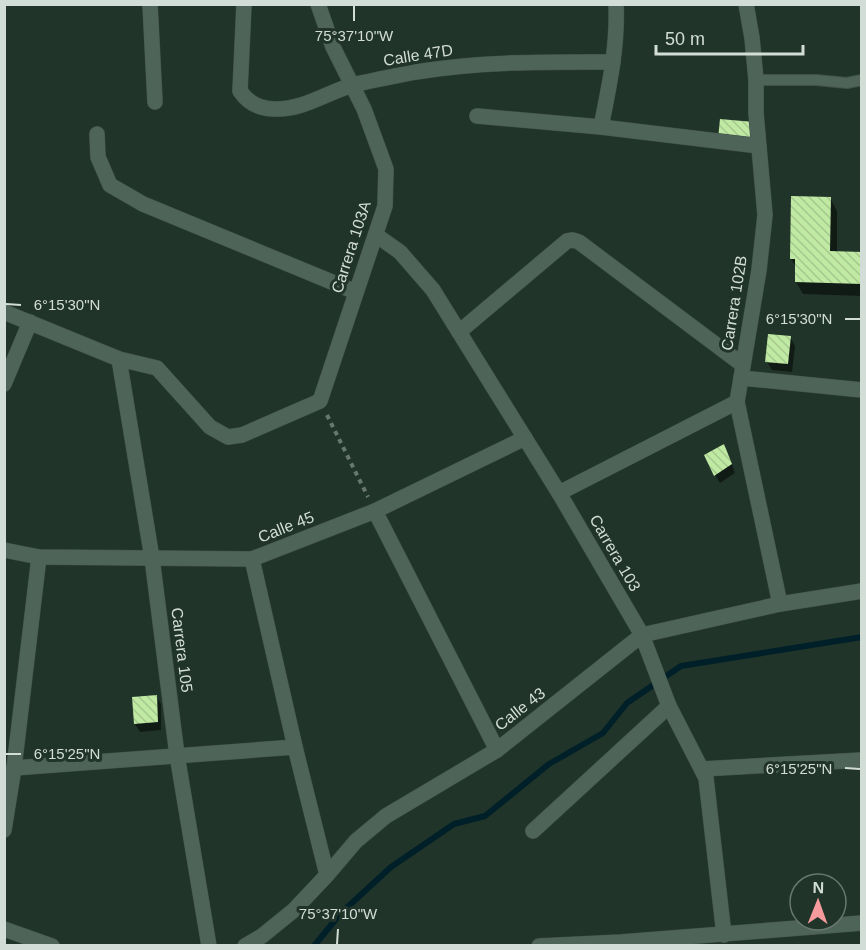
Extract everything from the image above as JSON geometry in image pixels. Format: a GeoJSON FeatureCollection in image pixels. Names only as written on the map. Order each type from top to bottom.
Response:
{"type":"FeatureCollection","features":[{"type":"Feature","properties":{"kind":"street"},"geometry":{"type":"LineString","coordinates":[[150,4],[155,102]]}},
{"type":"Feature","properties":{"kind":"street","name":"Calle 47D"},"geometry":{"type":"LineString","coordinates":[[244,4],[240,91],[247,100],[257,106],[275,110],[299,106],[352,85],[418,72],[530,61],[613,62]]}},
{"type":"Feature","properties":{"kind":"street","name":"Carrera 103A"},"geometry":{"type":"LineString","coordinates":[[318,4],[333,47],[364,109],[386,169],[385,206],[320,401]]}},
{"type":"Feature","properties":{"kind":"street"},"geometry":{"type":"LineString","coordinates":[[602,128],[613,62],[617,26],[616,4]]}},
{"type":"Feature","properties":{"kind":"street","name":"Carrera 102B"},"geometry":{"type":"LineString","coordinates":[[746,4],[756,80],[756,113],[765,224],[738,402],[780,604]]}},
{"type":"Feature","properties":{"kind":"street"},"geometry":{"type":"LineString","coordinates":[[477,116],[759,146]]}},
{"type":"Feature","properties":{"kind":"street"},"geometry":{"type":"LineString","coordinates":[[97,134],[98,157],[110,185],[143,204],[356,292]]}},
{"type":"Feature","properties":{"kind":"street","name":"Carrera 103"},"geometry":{"type":"LineString","coordinates":[[376,236],[399,252],[432,290],[559,493],[642,635],[668,703],[706,778],[724,934]]}},
{"type":"Feature","properties":{"kind":"street"},"geometry":{"type":"LineString","coordinates":[[459,332],[567,241],[573,240],[742,371],[861,390]]}},
{"type":"Feature","properties":{"kind":"street"},"geometry":{"type":"LineString","coordinates":[[4,312],[119,359],[157,369],[210,427],[228,437],[242,435],[320,401]]}},
{"type":"Feature","properties":{"kind":"street"},"geometry":{"type":"LineString","coordinates":[[4,384],[30,322]]}},
{"type":"Feature","properties":{"kind":"street","name":"Carrera 105"},"geometry":{"type":"LineString","coordinates":[[119,359],[152,558],[177,756],[209,945]]}},
{"type":"Feature","properties":{"kind":"street"},"geometry":{"type":"LineString","coordinates":[[559,493],[738,402]]}},
{"type":"Feature","properties":{"kind":"street","name":"Calle 45"},"geometry":{"type":"LineString","coordinates":[[4,550],[39,557],[252,560],[375,511],[525,438]]}},
{"type":"Feature","properties":{"kind":"street"},"geometry":{"type":"LineString","coordinates":[[375,511],[497,750]]}},
{"type":"Feature","properties":{"kind":"street"},"geometry":{"type":"LineString","coordinates":[[4,830],[14,768],[39,557]]}},
{"type":"Feature","properties":{"kind":"street"},"geometry":{"type":"LineString","coordinates":[[252,560],[327,875]]}},
{"type":"Feature","properties":{"kind":"street","name":"Calle 43"},"geometry":{"type":"LineString","coordinates":[[245,945],[262,936],[294,910],[356,842],[386,816],[497,750],[642,635],[780,604],[861,591]]}},
{"type":"Feature","properties":{"kind":"street"},"geometry":{"type":"LineString","coordinates":[[532,831],[668,703]]}},
{"type":"Feature","properties":{"kind":"street"},"geometry":{"type":"LineString","coordinates":[[14,768],[295,747]]}},
{"type":"Feature","properties":{"kind":"street"},"geometry":{"type":"LineString","coordinates":[[702,769],[861,760]]}},
{"type":"Feature","properties":{"kind":"street"},"geometry":{"type":"LineString","coordinates":[[539,945],[621,944],[861,923]]}},
{"type":"Feature","properties":{"kind":"street"},"geometry":{"type":"LineString","coordinates":[[4,930],[52,945]]}},
{"type":"Feature","properties":{"kind":"lane"},"geometry":{"type":"LineString","coordinates":[[756,80],[816,80],[847,83],[861,81]]}},
{"type":"Feature","properties":{"kind":"path"},"geometry":{"type":"LineString","coordinates":[[320,401],[375,511]]}},
{"type":"Feature","properties":{"kind":"building"},"geometry":{"type":"Polygon","coordinates":[[[720,119],[754,122],[753,142],[718,139],[720,119]]]}},
{"type":"Feature","properties":{"kind":"building"},"geometry":{"type":"Polygon","coordinates":[[[791,196],[831,197],[830,251],[862,252],[862,284],[795,282],[795,259],[790,259],[791,196]]]}},
{"type":"Feature","properties":{"kind":"building"},"geometry":{"type":"Polygon","coordinates":[[[768,334],[791,336],[788,364],[765,362],[768,334]]]}},
{"type":"Feature","properties":{"kind":"building"},"geometry":{"type":"Polygon","coordinates":[[[724,444],[732,464],[714,476],[704,455],[724,444]]]}},
{"type":"Feature","properties":{"kind":"building"},"geometry":{"type":"Polygon","coordinates":[[[157,695],[158,722],[134,724],[132,697],[157,695]]]}},
{"type":"Feature","properties":{"kind":"waterway"},"geometry":{"type":"LineString","coordinates":[[314,946],[341,913],[391,867],[454,824],[485,816],[549,764],[603,733],[627,703],[681,666],[862,637]]}}]}
